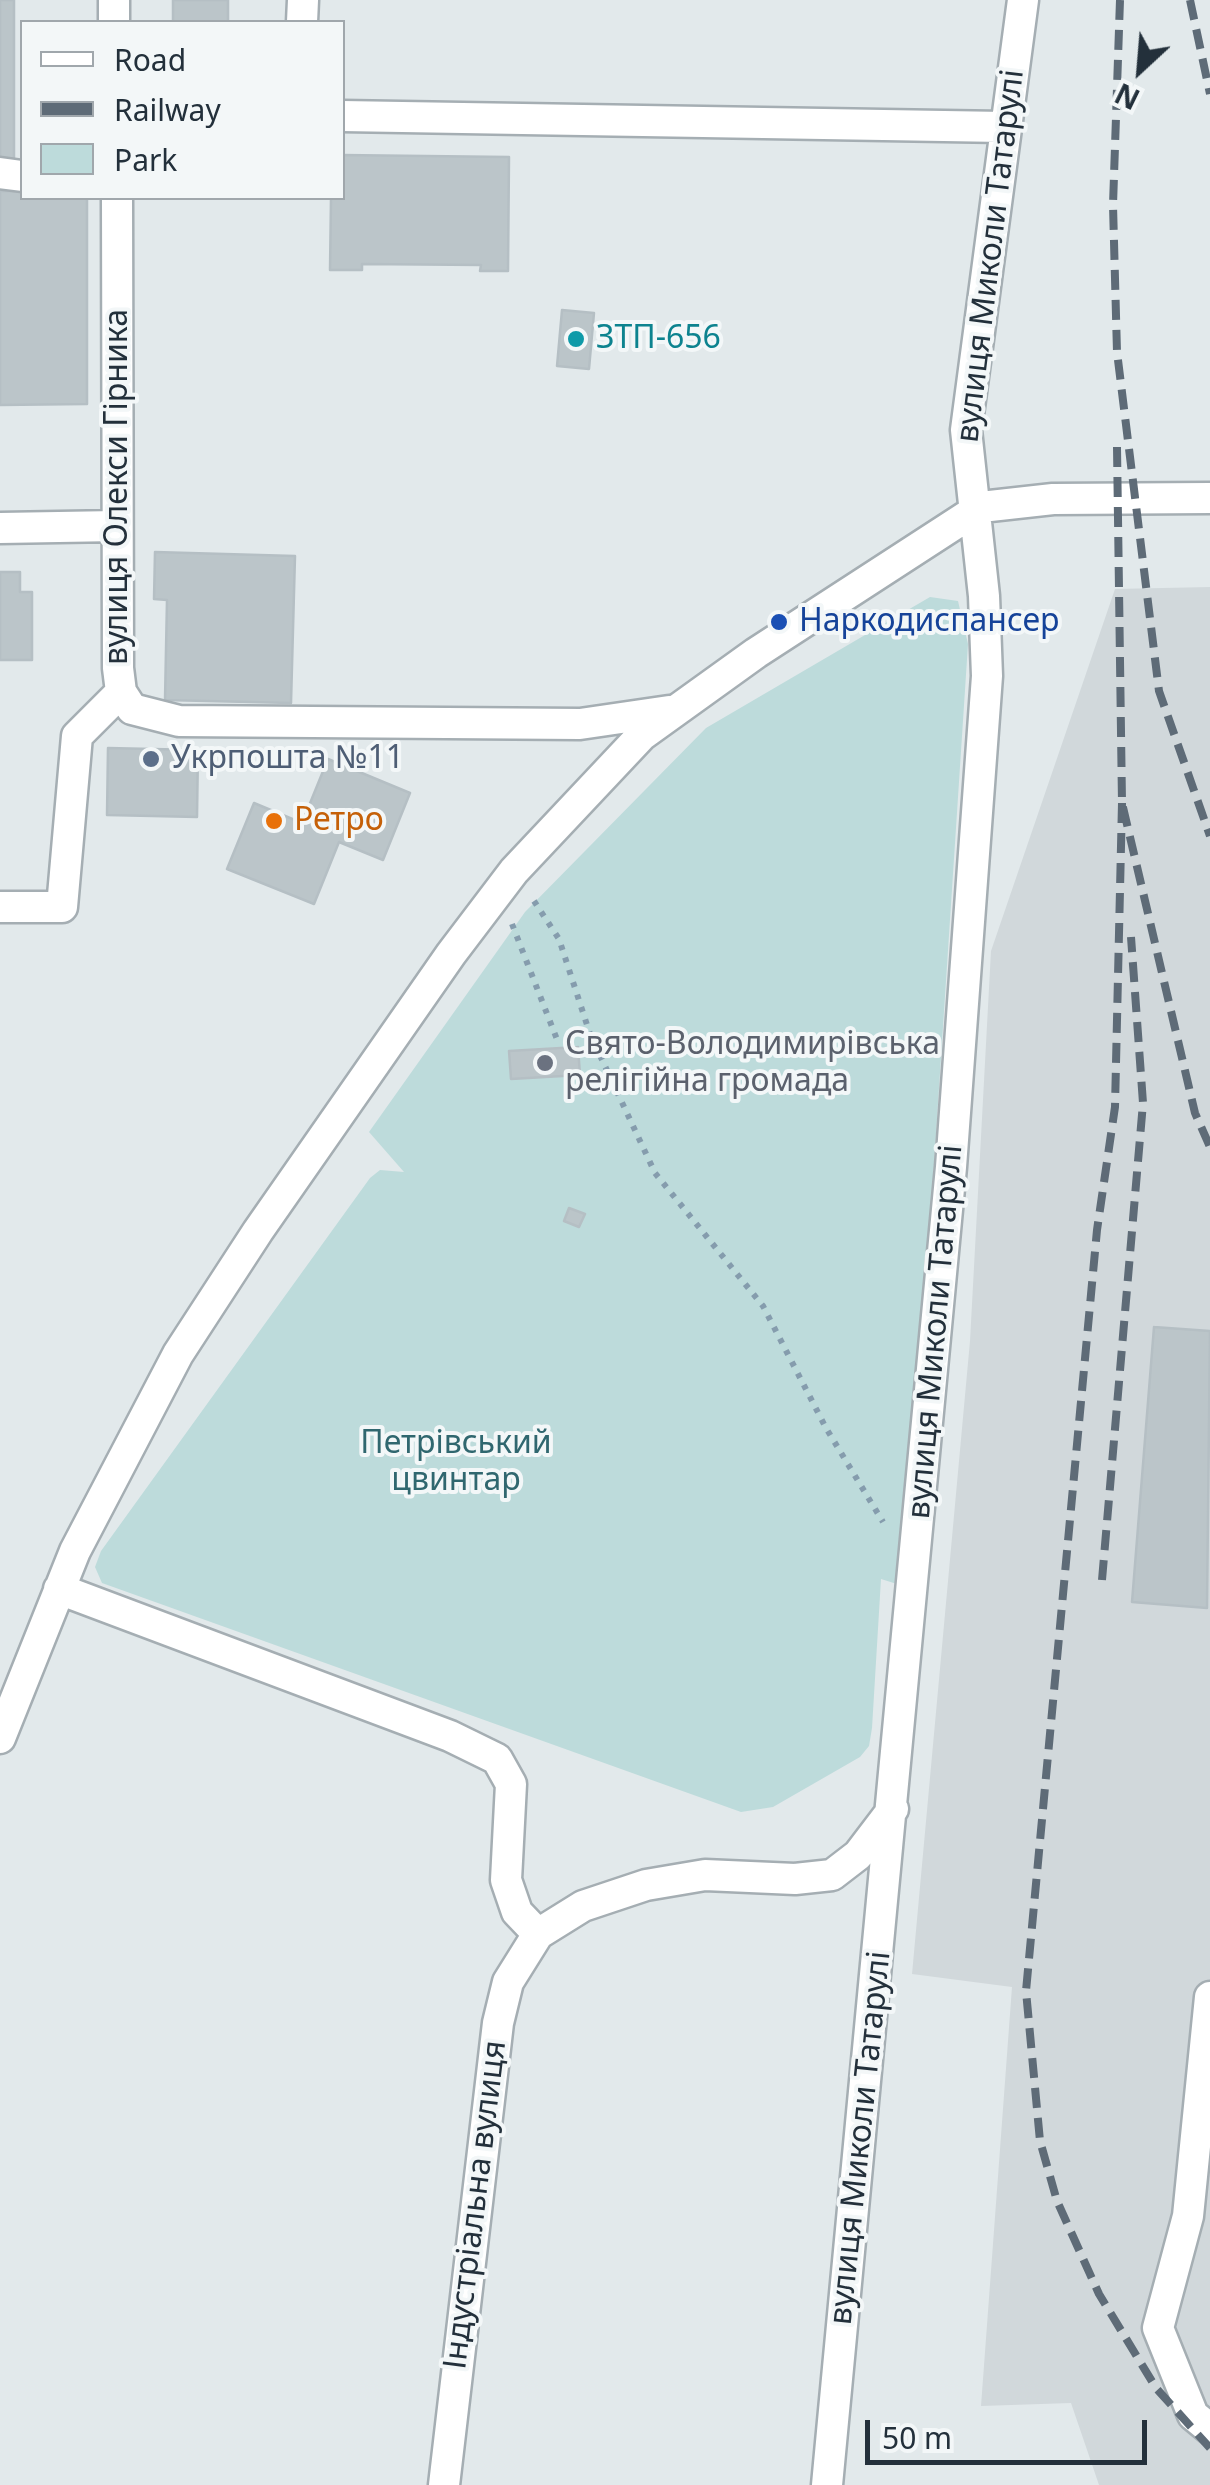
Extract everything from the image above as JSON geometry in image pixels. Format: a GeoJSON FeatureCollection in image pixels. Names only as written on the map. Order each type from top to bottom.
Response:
{"type":"FeatureCollection","features":[{"type":"Feature","properties":{"kind":"street","name":"вулиця Миколи Татарулі"},"geometry":{"type":"LineString","coordinates":[[827,2485],[894,1810],[951,1167],[987,676],[984,596],[966,430],[1024,0]]}},
{"type":"Feature","properties":{"kind":"street"},"geometry":{"type":"LineString","coordinates":[[345,116],[1004,127]]}},
{"type":"Feature","properties":{"kind":"street","name":"вулиця Олекси Гірника"},"geometry":{"type":"LineString","coordinates":[[117,200],[121,692],[132,709],[179,721],[580,724],[672,710]]}},
{"type":"Feature","properties":{"kind":"street"},"geometry":{"type":"LineString","coordinates":[[0,1738],[59,1589],[178,1354],[258,1231],[506,880],[642,735],[672,710],[973,510],[993,503],[1035,500],[1210,498]]}},
{"type":"Feature","properties":{"kind":"street"},"geometry":{"type":"LineString","coordinates":[[0,528],[117,526]]}},
{"type":"Feature","properties":{"kind":"street"},"geometry":{"type":"LineString","coordinates":[[0,907],[62,907],[78,736],[121,692]]}},
{"type":"Feature","properties":{"kind":"street"},"geometry":{"type":"LineString","coordinates":[[59,1589],[379,1708],[496,1759],[510,1784],[506,1880],[517,1912],[538,1934],[583,1906],[646,1885],[706,1876],[795,1879],[832,1874],[858,1855],[894,1810]]}},
{"type":"Feature","properties":{"kind":"street","name":"Індустріальна вулиця"},"geometry":{"type":"LineString","coordinates":[[444,2485],[498,2023],[508,1982],[538,1934]]}},
{"type":"Feature","properties":{"kind":"street"},"geometry":{"type":"LineString","coordinates":[[1210,1997],[1201,2169],[1158,2328],[1193,2415],[1210,2429]]}},
{"type":"Feature","properties":{"kind":"path"},"geometry":{"type":"LineString","coordinates":[[506,880],[558,1042]]}},
{"type":"Feature","properties":{"kind":"path"},"geometry":{"type":"LineString","coordinates":[[506,880],[559,939],[590,1034],[655,1172],[763,1306],[826,1428],[889,1532]]}},
{"type":"Feature","properties":{"kind":"shaded area"},"geometry":{"type":"Polygon","coordinates":[[[1210,587],[1210,2485],[1099,2485],[1071,2403],[981,2406],[1012,1987],[912,1974],[970,1341],[991,951],[1115,589],[1210,587]]]}},
{"type":"Feature","properties":{"kind":"green space","name":"Петрівський цвинтар"},"geometry":{"type":"Polygon","coordinates":[[[930,597],[958,601],[968,644],[907,1578],[897,1584],[881,1579],[872,1728],[869,1746],[860,1757],[773,1807],[741,1812],[102,1583],[95,1567],[101,1551],[370,1178],[380,1170],[404,1172],[369,1132],[525,912],[706,728],[930,597]]]}},
{"type":"Feature","properties":{"kind":"building"},"geometry":{"type":"Polygon","coordinates":[[[0,0],[14,0],[14,159],[0,159],[0,0]]]}},
{"type":"Feature","properties":{"kind":"building"},"geometry":{"type":"Polygon","coordinates":[[[173,0],[228,0],[228,20],[173,20],[173,0]]]}},
{"type":"Feature","properties":{"kind":"building"},"geometry":{"type":"Polygon","coordinates":[[[345,155],[509,157],[508,271],[480,271],[481,265],[362,264],[362,270],[330,270],[331,200],[345,200],[345,155]]]}},
{"type":"Feature","properties":{"kind":"building"},"geometry":{"type":"Polygon","coordinates":[[[0,191],[20,191],[20,200],[87,200],[87,404],[0,405],[0,191]]]}},
{"type":"Feature","properties":{"kind":"building","name":"ЗТП-656"},"geometry":{"type":"Polygon","coordinates":[[[562,310],[594,313],[589,369],[557,366],[562,310]]]}},
{"type":"Feature","properties":{"kind":"building"},"geometry":{"type":"Polygon","coordinates":[[[155,552],[295,556],[291,703],[165,700],[167,600],[154,599],[155,552]]]}},
{"type":"Feature","properties":{"kind":"building"},"geometry":{"type":"Polygon","coordinates":[[[0,572],[20,572],[20,592],[32,592],[32,660],[0,660],[0,572]]]}},
{"type":"Feature","properties":{"kind":"building"},"geometry":{"type":"Polygon","coordinates":[[[108,748],[198,750],[197,817],[107,815],[108,748]]]}},
{"type":"Feature","properties":{"kind":"building"},"geometry":{"type":"Polygon","coordinates":[[[328,759],[410,793],[383,860],[339,842],[314,904],[227,869],[254,803],[302,823],[328,759]]]}},
{"type":"Feature","properties":{"kind":"building","name":"Свято-Володимирівська релігійна громада"},"geometry":{"type":"Polygon","coordinates":[[[578,1047],[580,1075],[511,1079],[509,1051],[578,1047]]]}},
{"type":"Feature","properties":{"kind":"building"},"geometry":{"type":"Polygon","coordinates":[[[569,1208],[585,1214],[579,1227],[564,1221],[569,1208]]]}},
{"type":"Feature","properties":{"kind":"building"},"geometry":{"type":"Polygon","coordinates":[[[1154,1327],[1210,1331],[1207,1608],[1132,1602],[1154,1327]]]}},
{"type":"Feature","properties":{"kind":"railway"},"geometry":{"type":"LineString","coordinates":[[1120,0],[1113,205],[1117,352],[1159,691],[1210,836]]}},
{"type":"Feature","properties":{"kind":"railway"},"geometry":{"type":"LineString","coordinates":[[1190,0],[1210,94]]}},
{"type":"Feature","properties":{"kind":"railway"},"geometry":{"type":"LineString","coordinates":[[1117,447],[1122,803],[1195,1113],[1210,1147]]}},
{"type":"Feature","properties":{"kind":"railway"},"geometry":{"type":"LineString","coordinates":[[1122,803],[1115,1107],[1097,1230],[1026,1991],[1040,2141],[1057,2201],[1099,2294],[1156,2388],[1210,2448]]}},
{"type":"Feature","properties":{"kind":"railway"},"geometry":{"type":"LineString","coordinates":[[1102,1580],[1143,1103],[1131,937]]}},
{"type":"Feature","properties":{"kind":"place","name":"ЗТП-656"},"geometry":{"type":"Point","coordinates":[576,339]}},
{"type":"Feature","properties":{"kind":"place","name":"Наркодиспансер"},"geometry":{"type":"Point","coordinates":[779,622]}},
{"type":"Feature","properties":{"kind":"place","name":"Укрпошта №11"},"geometry":{"type":"Point","coordinates":[151,759]}},
{"type":"Feature","properties":{"kind":"place","name":"Ретро"},"geometry":{"type":"Point","coordinates":[274,821]}},
{"type":"Feature","properties":{"kind":"place","name":"Свято-Володимирівська релігійна громада"},"geometry":{"type":"Point","coordinates":[545,1063]}}]}
